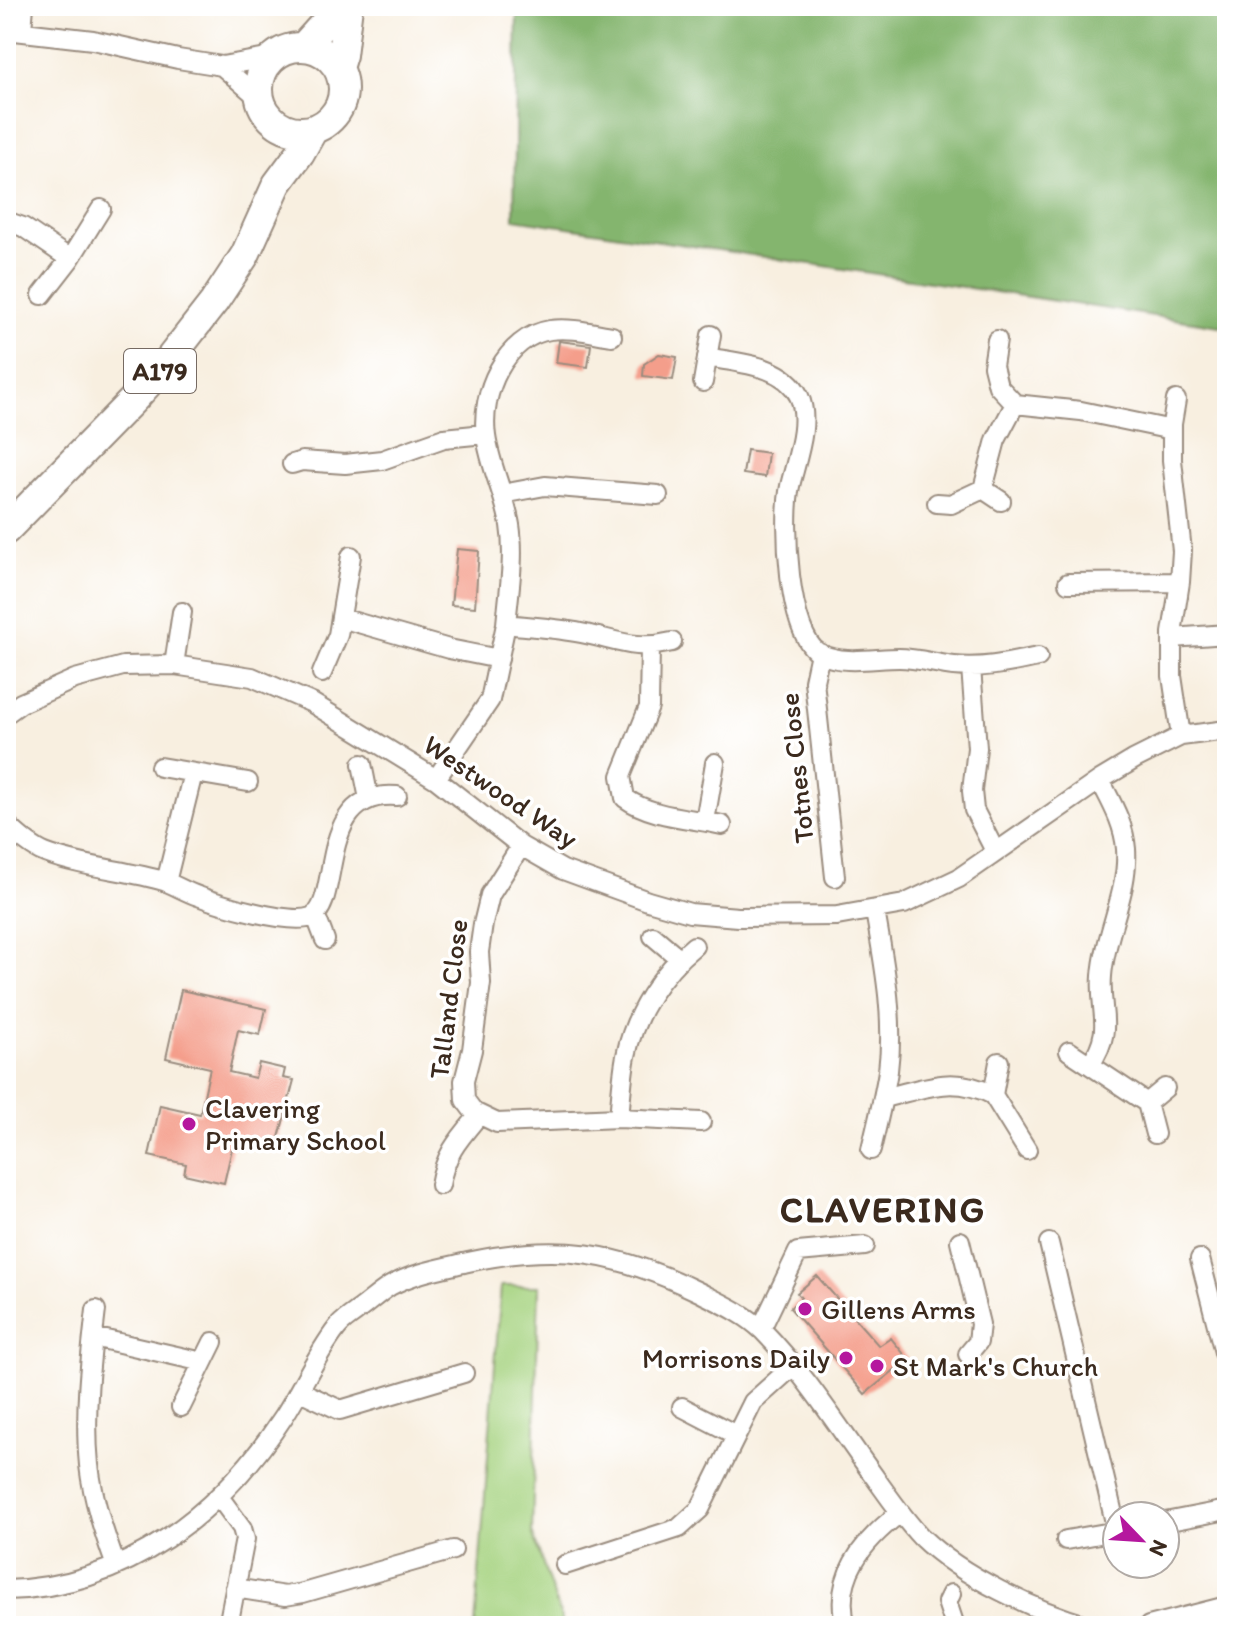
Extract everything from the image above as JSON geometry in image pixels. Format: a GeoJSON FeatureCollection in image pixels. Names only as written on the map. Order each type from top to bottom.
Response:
{"type":"FeatureCollection","features":[{"type":"Feature","properties":{"kind":"highway"},"geometry":{"type":"LineString","coordinates":[[304,46],[340,6]]}},
{"type":"Feature","properties":{"kind":"highway"},"geometry":{"type":"LineString","coordinates":[[338,68],[348,6]]}},
{"type":"Feature","properties":{"kind":"highway"},"geometry":{"type":"LineString","coordinates":[[267,110],[286,129],[313,130],[325,124],[340,105],[343,80],[338,68],[320,50],[304,46],[291,47],[273,57],[262,73],[259,86],[267,110],[277,184]]}},
{"type":"Feature","properties":{"kind":"highway"},"geometry":{"type":"LineString","coordinates":[[277,184],[313,130]]}},
{"type":"Feature","properties":{"kind":"highway","name":"A179"},"geometry":{"type":"LineString","coordinates":[[6,530],[164,366],[214,302],[245,255],[277,184]]}},
{"type":"Feature","properties":{"kind":"street"},"geometry":{"type":"LineString","coordinates":[[24,6],[14,30],[93,40],[222,66],[273,57]]}},
{"type":"Feature","properties":{"kind":"street"},"geometry":{"type":"LineString","coordinates":[[222,66],[267,110]]}},
{"type":"Feature","properties":{"kind":"street"},"geometry":{"type":"LineString","coordinates":[[42,295],[70,259],[101,209]]}},
{"type":"Feature","properties":{"kind":"street"},"geometry":{"type":"LineString","coordinates":[[6,221],[23,227],[70,259]]}},
{"type":"Feature","properties":{"kind":"street"},"geometry":{"type":"LineString","coordinates":[[436,779],[490,700],[506,624],[513,544],[510,522],[485,434],[493,381],[519,343],[535,334],[552,330],[612,336]]}},
{"type":"Feature","properties":{"kind":"street"},"geometry":{"type":"LineString","coordinates":[[703,382],[711,335]]}},
{"type":"Feature","properties":{"kind":"street"},"geometry":{"type":"LineString","coordinates":[[997,340],[993,366],[998,386],[1015,404],[1081,411],[1172,430]]}},
{"type":"Feature","properties":{"kind":"street"},"geometry":{"type":"LineString","coordinates":[[707,357],[773,372],[784,377],[800,399],[803,423],[789,490],[787,523],[793,600],[799,626],[807,642],[820,653],[850,660],[906,658],[986,667],[1038,657]]}},
{"type":"Feature","properties":{"kind":"street"},"geometry":{"type":"LineString","coordinates":[[1176,400],[1172,430],[1173,488],[1182,551],[1172,638],[1172,676],[1181,736]]}},
{"type":"Feature","properties":{"kind":"street"},"geometry":{"type":"LineString","coordinates":[[983,489],[996,440],[1015,404]]}},
{"type":"Feature","properties":{"kind":"street"},"geometry":{"type":"LineString","coordinates":[[292,464],[302,461],[345,464],[382,460],[444,438],[485,434]]}},
{"type":"Feature","properties":{"kind":"street"},"geometry":{"type":"LineString","coordinates":[[502,494],[545,486],[658,495]]}},
{"type":"Feature","properties":{"kind":"street"},"geometry":{"type":"LineString","coordinates":[[983,489],[1001,501]]}},
{"type":"Feature","properties":{"kind":"street"},"geometry":{"type":"LineString","coordinates":[[937,503],[951,504],[983,489]]}},
{"type":"Feature","properties":{"kind":"street"},"geometry":{"type":"LineString","coordinates":[[322,673],[338,635],[351,556]]}},
{"type":"Feature","properties":{"kind":"street"},"geometry":{"type":"LineString","coordinates":[[1068,583],[1180,582]]}},
{"type":"Feature","properties":{"kind":"street"},"geometry":{"type":"LineString","coordinates":[[174,665],[182,612]]}},
{"type":"Feature","properties":{"kind":"street"},"geometry":{"type":"LineString","coordinates":[[341,618],[449,649],[499,659]]}},
{"type":"Feature","properties":{"kind":"street"},"geometry":{"type":"LineString","coordinates":[[506,624],[579,632],[634,646],[650,647],[672,642]]}},
{"type":"Feature","properties":{"kind":"street"},"geometry":{"type":"LineString","coordinates":[[1172,638],[1227,634]]}},
{"type":"Feature","properties":{"kind":"street"},"geometry":{"type":"LineString","coordinates":[[650,647],[649,707],[621,776],[625,798],[636,806],[714,823],[715,763]]}},
{"type":"Feature","properties":{"kind":"street","name":"Totnes Close"},"geometry":{"type":"LineString","coordinates":[[820,653],[814,681],[835,877]]}},
{"type":"Feature","properties":{"kind":"street","name":"Westwood Way"},"geometry":{"type":"LineString","coordinates":[[6,714],[21,703],[75,679],[123,666],[174,665],[252,677],[312,703],[436,779],[521,846],[563,870],[690,913],[738,917],[837,916],[904,904],[959,878],[1100,780],[1181,736],[1227,730]]}},
{"type":"Feature","properties":{"kind":"street"},"geometry":{"type":"LineString","coordinates":[[971,667],[977,748],[972,791],[974,810],[995,851]]}},
{"type":"Feature","properties":{"kind":"street"},"geometry":{"type":"LineString","coordinates":[[362,764],[369,799]]}},
{"type":"Feature","properties":{"kind":"street"},"geometry":{"type":"LineString","coordinates":[[160,767],[248,782]]}},
{"type":"Feature","properties":{"kind":"street"},"geometry":{"type":"LineString","coordinates":[[166,882],[193,773]]}},
{"type":"Feature","properties":{"kind":"street"},"geometry":{"type":"LineString","coordinates":[[1090,1065],[1105,1037],[1101,980],[1103,960],[1126,871],[1125,838],[1120,819],[1100,780]]}},
{"type":"Feature","properties":{"kind":"street"},"geometry":{"type":"LineString","coordinates":[[325,940],[315,914],[324,896],[341,830],[360,802],[386,795],[397,796]]}},
{"type":"Feature","properties":{"kind":"street"},"geometry":{"type":"LineString","coordinates":[[6,824],[43,853],[166,882],[232,907],[296,918],[315,914]]}},
{"type":"Feature","properties":{"kind":"street","name":"Talland Close"},"geometry":{"type":"LineString","coordinates":[[521,846],[490,895],[483,924],[479,952],[481,983],[464,1081],[465,1100],[479,1115],[497,1123],[619,1118],[701,1122]]}},
{"type":"Feature","properties":{"kind":"street"},"geometry":{"type":"LineString","coordinates":[[871,1150],[888,1069],[889,997],[875,911]]}},
{"type":"Feature","properties":{"kind":"street"},"geometry":{"type":"LineString","coordinates":[[653,936],[679,958]]}},
{"type":"Feature","properties":{"kind":"street"},"geometry":{"type":"LineString","coordinates":[[619,1118],[626,1054],[637,1023],[649,999],[679,958],[694,946]]}},
{"type":"Feature","properties":{"kind":"street"},"geometry":{"type":"LineString","coordinates":[[1069,1051],[1147,1103],[1155,1134]]}},
{"type":"Feature","properties":{"kind":"street"},"geometry":{"type":"LineString","coordinates":[[993,1095],[999,1062]]}},
{"type":"Feature","properties":{"kind":"street"},"geometry":{"type":"LineString","coordinates":[[883,1098],[937,1084],[977,1087],[993,1095],[1027,1150]]}},
{"type":"Feature","properties":{"kind":"street"},"geometry":{"type":"LineString","coordinates":[[1147,1103],[1165,1088]]}},
{"type":"Feature","properties":{"kind":"street","name":"Talland Close"},"geometry":{"type":"LineString","coordinates":[[440,1185],[444,1163],[456,1142],[479,1115]]}},
{"type":"Feature","properties":{"kind":"street"},"geometry":{"type":"LineString","coordinates":[[960,1241],[980,1324],[978,1342],[968,1354]]}},
{"type":"Feature","properties":{"kind":"street"},"geometry":{"type":"LineString","coordinates":[[1049,1243],[1110,1500]]}},
{"type":"Feature","properties":{"kind":"street"},"geometry":{"type":"LineString","coordinates":[[761,1329],[798,1252],[865,1246]]}},
{"type":"Feature","properties":{"kind":"street"},"geometry":{"type":"LineString","coordinates":[[6,1590],[64,1581],[116,1566],[167,1539],[220,1498],[267,1442],[338,1326],[390,1286],[425,1272],[527,1251],[577,1252],[645,1268],[730,1308],[761,1329],[793,1366],[900,1513],[922,1538],[948,1560],[1040,1611],[1089,1626]]}},
{"type":"Feature","properties":{"kind":"street"},"geometry":{"type":"LineString","coordinates":[[1200,1259],[1227,1364]]}},
{"type":"Feature","properties":{"kind":"street"},"geometry":{"type":"LineString","coordinates":[[96,1310],[89,1466],[103,1531],[116,1566]]}},
{"type":"Feature","properties":{"kind":"street"},"geometry":{"type":"LineString","coordinates":[[93,1337],[203,1362]]}},
{"type":"Feature","properties":{"kind":"street"},"geometry":{"type":"LineString","coordinates":[[181,1407],[213,1342]]}},
{"type":"Feature","properties":{"kind":"street"},"geometry":{"type":"LineString","coordinates":[[565,1565],[679,1528],[691,1519],[700,1509],[753,1402],[793,1366]]}},
{"type":"Feature","properties":{"kind":"street"},"geometry":{"type":"LineString","coordinates":[[300,1391],[340,1410],[464,1373]]}},
{"type":"Feature","properties":{"kind":"street"},"geometry":{"type":"LineString","coordinates":[[682,1407],[736,1435]]}},
{"type":"Feature","properties":{"kind":"street"},"geometry":{"type":"LineString","coordinates":[[220,1498],[242,1528],[245,1539],[228,1626]]}},
{"type":"Feature","properties":{"kind":"street"},"geometry":{"type":"LineString","coordinates":[[1181,1519],[1227,1510]]}},
{"type":"Feature","properties":{"kind":"street"},"geometry":{"type":"LineString","coordinates":[[846,1626],[844,1593],[855,1557],[878,1529],[900,1513]]}},
{"type":"Feature","properties":{"kind":"street"},"geometry":{"type":"LineString","coordinates":[[1066,1540],[1101,1534]]}},
{"type":"Feature","properties":{"kind":"street"},"geometry":{"type":"LineString","coordinates":[[235,1588],[285,1596],[303,1593],[453,1550]]}},
{"type":"Feature","properties":{"kind":"street"},"geometry":{"type":"LineString","coordinates":[[950,1593],[947,1602],[955,1626]]}},
{"type":"Feature","properties":{"kind":"street"},"geometry":{"type":"LineString","coordinates":[[1149,1626],[1227,1606]]}},
{"type":"Feature","properties":{"kind":"green space"},"geometry":{"type":"Polygon","coordinates":[[[517,6],[1227,6],[1227,327],[514,219],[517,6]]]}},
{"type":"Feature","properties":{"kind":"green space"},"geometry":{"type":"Polygon","coordinates":[[[501,1286],[539,1286],[532,1532],[564,1626],[475,1626],[501,1286]]]}},
{"type":"Feature","properties":{"kind":"building"},"geometry":{"type":"Polygon","coordinates":[[[559,341],[591,345],[588,367],[556,363],[559,341]]]}},
{"type":"Feature","properties":{"kind":"building"},"geometry":{"type":"Polygon","coordinates":[[[659,354],[677,357],[673,380],[643,376],[644,364],[659,354]]]}},
{"type":"Feature","properties":{"kind":"building"},"geometry":{"type":"Polygon","coordinates":[[[747,450],[768,453],[765,477],[743,474],[747,450]]]}},
{"type":"Feature","properties":{"kind":"building"},"geometry":{"type":"Polygon","coordinates":[[[457,549],[479,551],[475,607],[451,605],[457,549]]]}},
{"type":"Feature","properties":{"kind":"building"},"geometry":{"type":"Polygon","coordinates":[[[181,990],[266,1009],[260,1035],[238,1030],[229,1072],[255,1078],[259,1063],[285,1069],[283,1078],[294,1080],[276,1149],[234,1140],[224,1183],[184,1174],[186,1164],[149,1156],[160,1105],[200,1114],[210,1068],[166,1058],[181,990]]]}},
{"type":"Feature","properties":{"kind":"building"},"geometry":{"type":"Polygon","coordinates":[[[817,1276],[879,1346],[891,1338],[908,1359],[865,1394],[790,1308],[801,1298],[797,1293],[817,1276]]]}},
{"type":"Feature","properties":{"kind":"place","name":"Clavering Primary School"},"geometry":{"type":"Point","coordinates":[189,1124]}},
{"type":"Feature","properties":{"kind":"place","name":"Gillens Arms"},"geometry":{"type":"Point","coordinates":[805,1309]}},
{"type":"Feature","properties":{"kind":"place","name":"Morrisons Daily"},"geometry":{"type":"Point","coordinates":[846,1358]}},
{"type":"Feature","properties":{"kind":"place","name":"St Mark's Church"},"geometry":{"type":"Point","coordinates":[877,1366]}},
{"type":"Feature","properties":{"kind":"district","name":"CLAVERING"},"geometry":{"type":"Point","coordinates":[883,1209]}}]}
